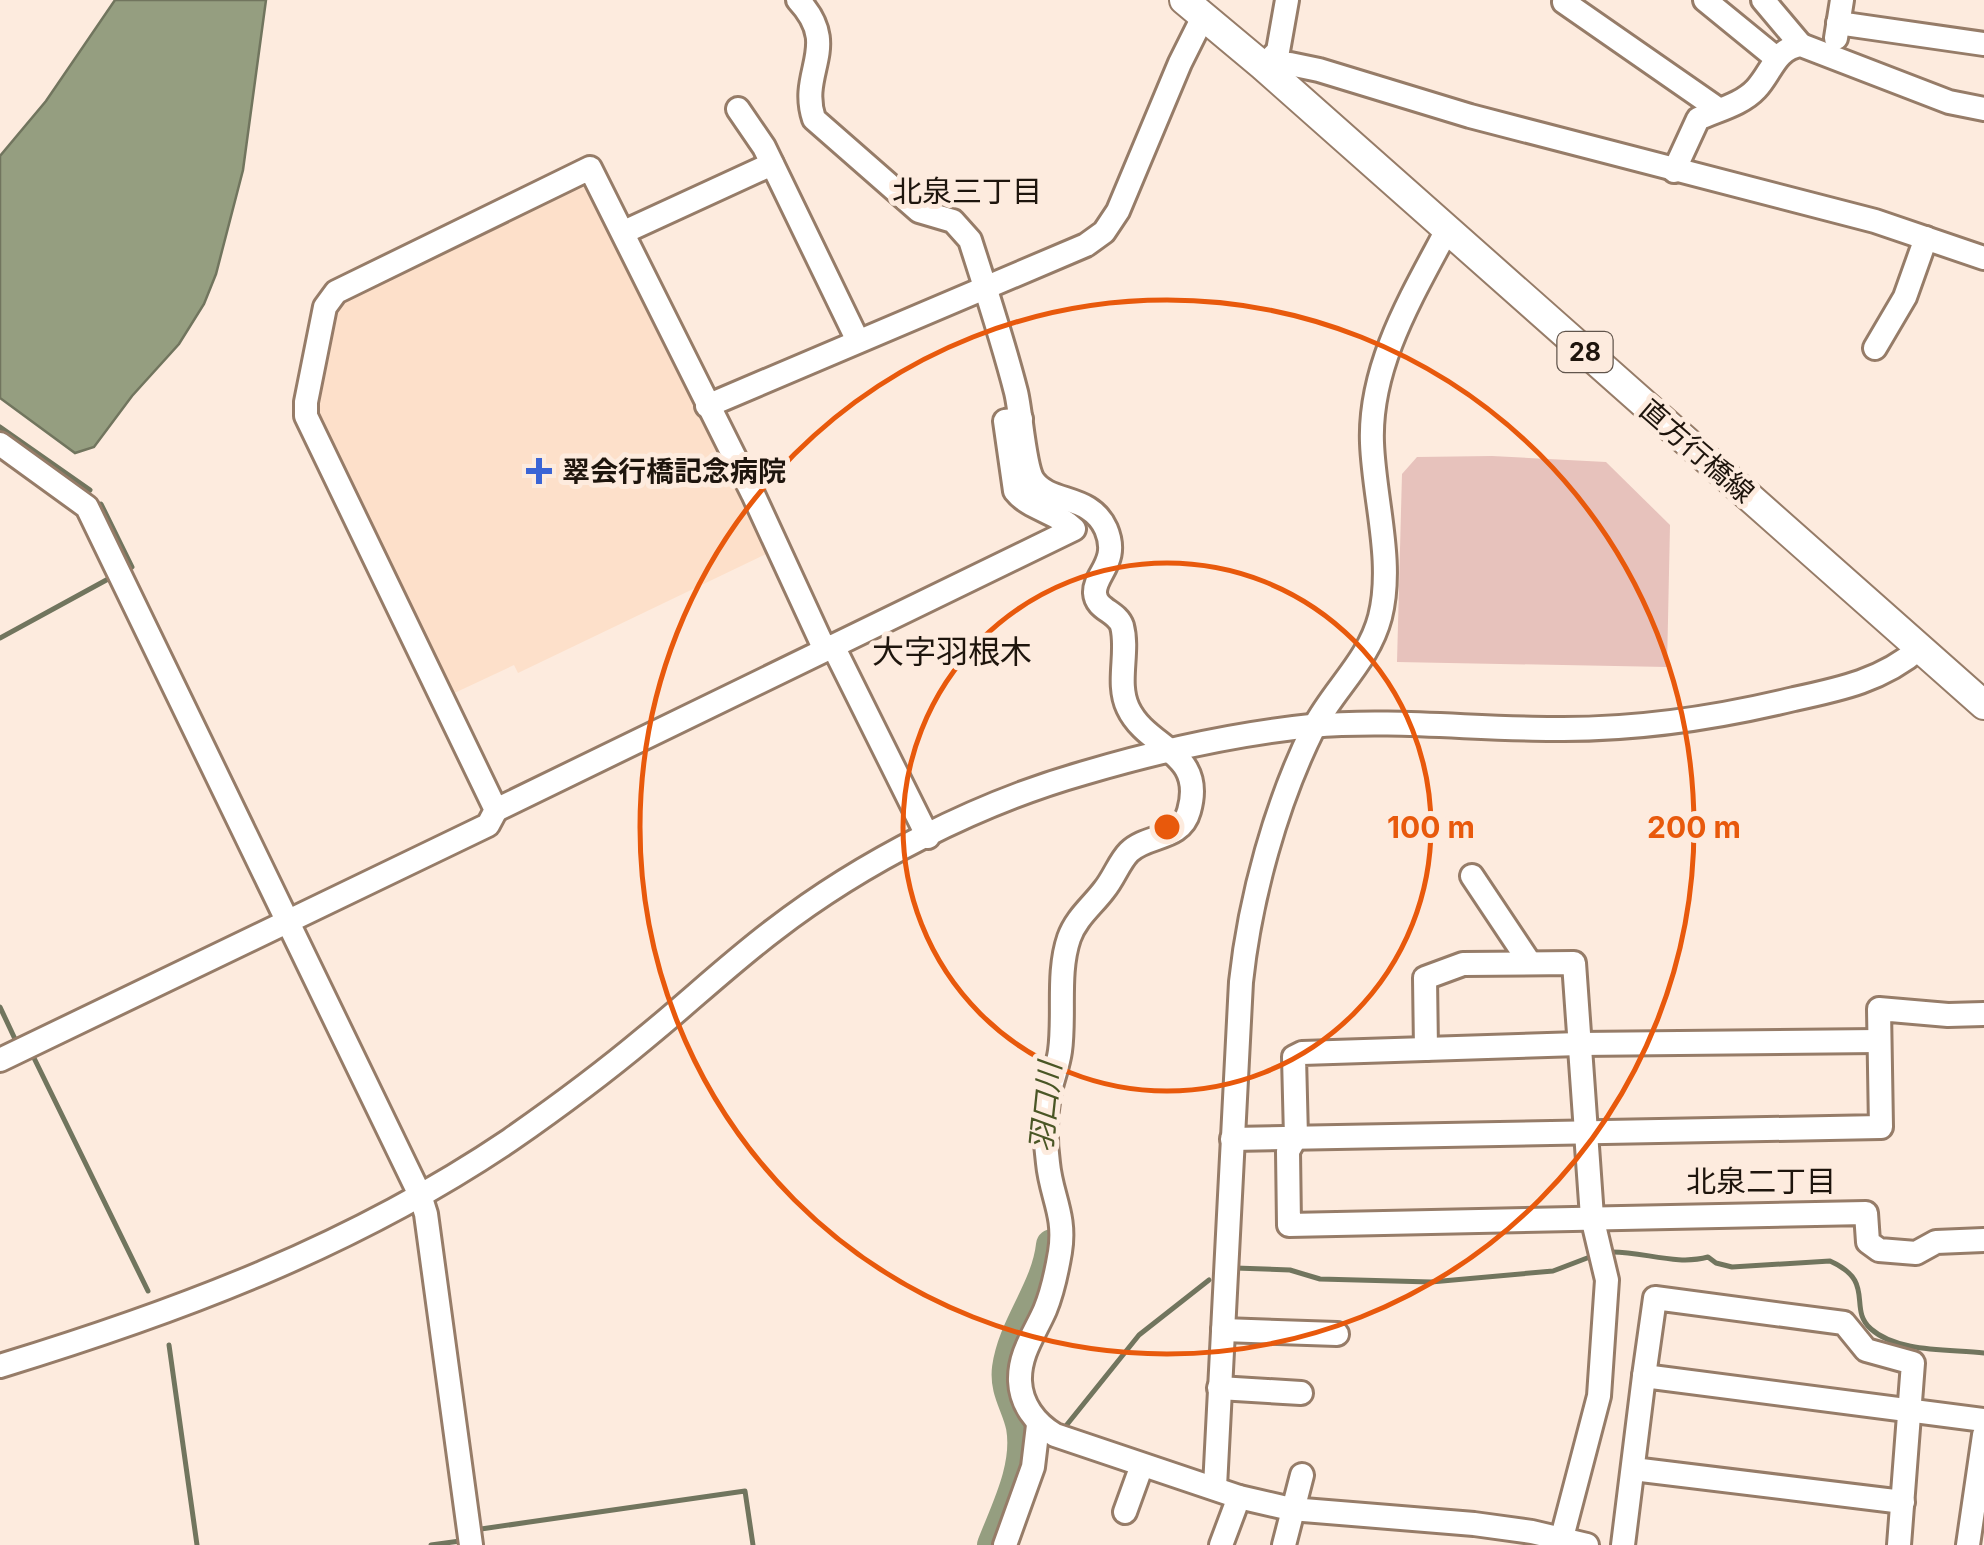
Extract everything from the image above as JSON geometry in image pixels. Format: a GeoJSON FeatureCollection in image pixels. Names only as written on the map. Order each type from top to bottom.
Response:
{"type":"FeatureCollection","features":[{"type":"Feature","properties":{"kind":"main road","name":"直方行橋線"},"geometry":{"type":"LineString","coordinates":[[1194,8],[1984,706]]}},
{"type":"Feature","properties":{"kind":"street"},"geometry":{"type":"LineString","coordinates":[[798,0],[810,13],[819,36],[810,107],[814,119],[919,211],[953,221],[970,240],[1021,418],[1031,476],[1036,484],[1096,513],[1106,528],[1109,561],[1095,586],[1095,597],[1118,618],[1124,632],[1128,710],[1183,760],[1190,782],[1191,800],[1185,822],[1174,832],[1138,844],[1128,853],[1106,888],[1080,916],[1067,950],[1060,1053],[1049,1096],[1046,1130],[1048,1167],[1060,1204],[1060,1253],[1046,1306],[1020,1364],[1020,1386],[1038,1425],[1033,1468],[1005,1545]]}},
{"type":"Feature","properties":{"kind":"street"},"geometry":{"type":"LineString","coordinates":[[1263,66],[1278,51],[1287,0]]}},
{"type":"Feature","properties":{"kind":"street"},"geometry":{"type":"LineString","coordinates":[[1705,0],[1776,58]]}},
{"type":"Feature","properties":{"kind":"street"},"geometry":{"type":"LineString","coordinates":[[1763,0],[1801,45]]}},
{"type":"Feature","properties":{"kind":"street"},"geometry":{"type":"LineString","coordinates":[[1564,2],[1718,109]]}},
{"type":"Feature","properties":{"kind":"street"},"geometry":{"type":"LineString","coordinates":[[707,406],[1086,245],[1104,232],[1118,211],[1180,63],[1194,8]]}},
{"type":"Feature","properties":{"kind":"street"},"geometry":{"type":"LineString","coordinates":[[1834,56],[1840,12],[1984,44]]}},
{"type":"Feature","properties":{"kind":"street"},"geometry":{"type":"LineString","coordinates":[[1674,171],[1698,119],[1740,102],[1757,88],[1776,58],[1789,47],[1801,45],[1948,102],[1984,109]]}},
{"type":"Feature","properties":{"kind":"street"},"geometry":{"type":"LineString","coordinates":[[1263,66],[1290,64],[1319,70],[1470,116],[1875,221],[1984,258]]}},
{"type":"Feature","properties":{"kind":"street"},"geometry":{"type":"LineString","coordinates":[[738,109],[772,164],[858,341]]}},
{"type":"Feature","properties":{"kind":"street"},"geometry":{"type":"LineString","coordinates":[[624,232],[772,164]]}},
{"type":"Feature","properties":{"kind":"street"},"geometry":{"type":"LineString","coordinates":[[496,810],[306,416],[306,402],[325,307],[336,292],[590,168],[760,506],[779,555],[928,836]]}},
{"type":"Feature","properties":{"kind":"street"},"geometry":{"type":"LineString","coordinates":[[1215,1487],[1240,982],[1248,922],[1289,791],[1315,726],[1372,643],[1384,584],[1373,415],[1400,318],[1447,230]]}},
{"type":"Feature","properties":{"kind":"street"},"geometry":{"type":"LineString","coordinates":[[1875,348],[1904,297],[1926,238]]}},
{"type":"Feature","properties":{"kind":"street"},"geometry":{"type":"LineString","coordinates":[[0,1060],[488,825],[496,810],[1074,529],[1063,518],[1021,499],[1016,491],[1005,421],[1021,418]]}},
{"type":"Feature","properties":{"kind":"street"},"geometry":{"type":"LineString","coordinates":[[0,444],[87,506],[420,1194],[426,1214],[472,1545]]}},
{"type":"Feature","properties":{"kind":"street"},"geometry":{"type":"LineString","coordinates":[[0,1366],[123,1328],[225,1290],[301,1257],[461,1172],[567,1099],[779,926],[872,864],[979,812],[1062,779],[1169,749],[1315,726],[1465,724],[1550,730],[1614,729],[1666,722],[1761,707],[1864,682],[1898,666],[1920,648]]}},
{"type":"Feature","properties":{"kind":"street"},"geometry":{"type":"LineString","coordinates":[[1472,876],[1530,963]]}},
{"type":"Feature","properties":{"kind":"street"},"geometry":{"type":"LineString","coordinates":[[1426,1049],[1425,978],[1463,964],[1574,963],[1592,1217],[1607,1280],[1598,1396],[1560,1542]]}},
{"type":"Feature","properties":{"kind":"street"},"geometry":{"type":"LineString","coordinates":[[1232,1139],[1881,1127],[1879,1009],[1984,1014]]}},
{"type":"Feature","properties":{"kind":"street"},"geometry":{"type":"LineString","coordinates":[[1878,1041],[1580,1044],[1302,1054],[1294,1057],[1296,1137],[1288,1151],[1289,1225],[1866,1213],[1868,1242],[1879,1250],[1916,1252],[1936,1242],[1984,1240]]}},
{"type":"Feature","properties":{"kind":"street"},"geometry":{"type":"LineString","coordinates":[[1623,1545],[1655,1298],[1844,1323],[1866,1350],[1913,1363],[1899,1545]]}},
{"type":"Feature","properties":{"kind":"street"},"geometry":{"type":"LineString","coordinates":[[1223,1330],[1337,1334]]}},
{"type":"Feature","properties":{"kind":"street"},"geometry":{"type":"LineString","coordinates":[[1644,1376],[1984,1420]]}},
{"type":"Feature","properties":{"kind":"street"},"geometry":{"type":"LineString","coordinates":[[1219,1388],[1301,1393]]}},
{"type":"Feature","properties":{"kind":"street"},"geometry":{"type":"LineString","coordinates":[[1038,1425],[1055,1435],[1239,1497],[1292,1508],[1474,1524],[1588,1545]]}},
{"type":"Feature","properties":{"kind":"street"},"geometry":{"type":"LineString","coordinates":[[1968,1545],[1984,1434]]}},
{"type":"Feature","properties":{"kind":"street"},"geometry":{"type":"LineString","coordinates":[[1125,1512],[1142,1465]]}},
{"type":"Feature","properties":{"kind":"street"},"geometry":{"type":"LineString","coordinates":[[1633,1469],[1903,1502]]}},
{"type":"Feature","properties":{"kind":"street"},"geometry":{"type":"LineString","coordinates":[[1284,1545],[1302,1475]]}},
{"type":"Feature","properties":{"kind":"street"},"geometry":{"type":"LineString","coordinates":[[1222,1545],[1239,1497]]}},
{"type":"Feature","properties":{"kind":"shaded area"},"geometry":{"type":"Polygon","coordinates":[[[115,0],[266,0],[243,170],[216,274],[204,304],[179,344],[132,396],[94,447],[75,453],[0,398],[0,156],[46,101],[115,0]]]}},
{"type":"Feature","properties":{"kind":"shaded area","name":"翠会行橋記念病院"},"geometry":{"type":"Polygon","coordinates":[[[583,177],[698,402],[768,553],[518,673],[514,665],[448,696],[312,406],[333,303],[583,177]]]}},
{"type":"Feature","properties":{"kind":"building"},"geometry":{"type":"Polygon","coordinates":[[[1417,457],[1606,462],[1670,525],[1667,667],[1397,662],[1402,474],[1417,457]]]}},
{"type":"Feature","properties":{"kind":"waterway"},"geometry":{"type":"LineString","coordinates":[[0,427],[90,490]]}},
{"type":"Feature","properties":{"kind":"waterway"},"geometry":{"type":"LineString","coordinates":[[101,504],[132,567]]}},
{"type":"Feature","properties":{"kind":"waterway"},"geometry":{"type":"LineString","coordinates":[[0,638],[110,578]]}},
{"type":"Feature","properties":{"kind":"waterway"},"geometry":{"type":"LineString","coordinates":[[0,1007],[15,1039]]}},
{"type":"Feature","properties":{"kind":"waterway"},"geometry":{"type":"LineString","coordinates":[[34,1058],[148,1291]]}},
{"type":"Feature","properties":{"kind":"waterway","name":"羽口川"},"geometry":{"type":"LineString","coordinates":[[993,1545],[1015,1488],[1022,1457],[1022,1427],[1008,1376],[1011,1352],[1044,1277],[1052,1245]]}},
{"type":"Feature","properties":{"kind":"waterway"},"geometry":{"type":"LineString","coordinates":[[1610,1252],[1684,1260],[1708,1257],[1732,1267],[1830,1261],[1853,1278],[1864,1321],[1882,1337],[1910,1346],[1984,1353]]}},
{"type":"Feature","properties":{"kind":"waterway"},"geometry":{"type":"LineString","coordinates":[[1235,1268],[1290,1270],[1320,1279],[1431,1282],[1553,1271],[1595,1255]]}},
{"type":"Feature","properties":{"kind":"waterway"},"geometry":{"type":"LineString","coordinates":[[1065,1427],[1139,1335],[1209,1280]]}},
{"type":"Feature","properties":{"kind":"waterway"},"geometry":{"type":"LineString","coordinates":[[169,1345],[197,1545]]}},
{"type":"Feature","properties":{"kind":"waterway"},"geometry":{"type":"LineString","coordinates":[[481,1529],[745,1491],[753,1545]]}},
{"type":"Feature","properties":{"kind":"waterway"},"geometry":{"type":"LineString","coordinates":[[431,1545],[460,1541]]}},
{"type":"Feature","properties":{"kind":"place","name":"翠会行橋記念病院"},"geometry":{"type":"Point","coordinates":[539,471]}},
{"type":"Feature","properties":{"kind":"district","name":"北泉三丁目"},"geometry":{"type":"Point","coordinates":[967,192]}},
{"type":"Feature","properties":{"kind":"district","name":"大字羽根木"},"geometry":{"type":"Point","coordinates":[952,652]}},
{"type":"Feature","properties":{"kind":"district","name":"北泉二丁目"},"geometry":{"type":"Point","coordinates":[1761,1182]}}]}
